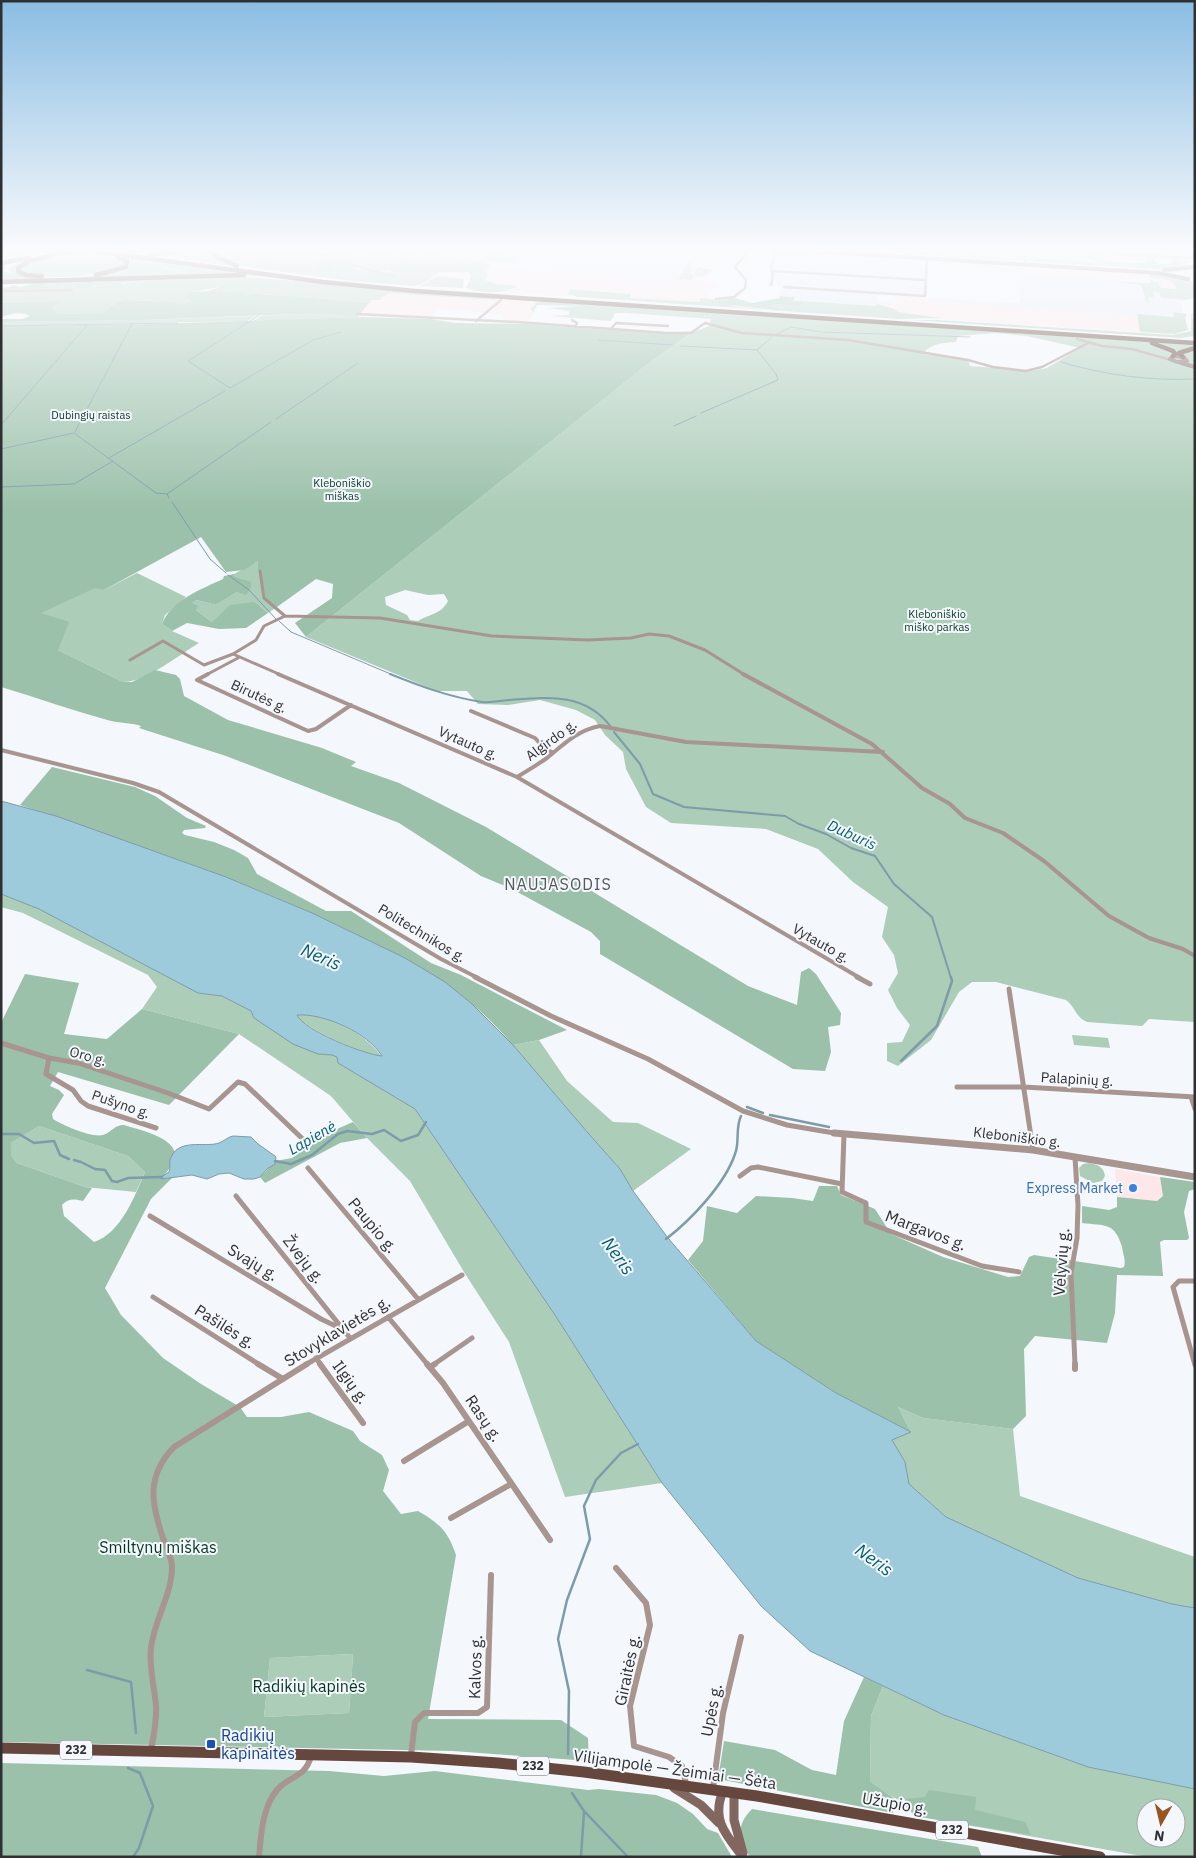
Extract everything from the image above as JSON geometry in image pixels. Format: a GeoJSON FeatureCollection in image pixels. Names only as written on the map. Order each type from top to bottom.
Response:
{"type":"FeatureCollection","features":[{"type":"Feature","properties":{"kind":"highway"},"geometry":{"type":"LineString","coordinates":[[1109,338],[1195,340]]}},
{"type":"Feature","properties":{"kind":"highway"},"geometry":{"type":"LineString","coordinates":[[1150,338],[1195,340]]}},
{"type":"Feature","properties":{"kind":"highway"},"geometry":{"type":"LineString","coordinates":[[1128,339],[1163,347],[1174,353],[1172,358]]}},
{"type":"Feature","properties":{"kind":"highway"},"geometry":{"type":"LineString","coordinates":[[1185,359],[1179,353],[1195,348]]}},
{"type":"Feature","properties":{"kind":"main road"},"geometry":{"type":"LineString","coordinates":[[1172,358],[1185,359],[1195,366]]}},
{"type":"Feature","properties":{"kind":"main road"},"geometry":{"type":"LineString","coordinates":[[1172,358],[1180,363],[1195,366]]}},
{"type":"Feature","properties":{"kind":"main road"},"geometry":{"type":"LineString","coordinates":[[1180,363],[1185,359]]}},
{"type":"Feature","properties":{"kind":"main road","name":"Vilijampolė — Žeimiai — Šėta"},"geometry":{"type":"LineString","coordinates":[[1,1748],[411,1757],[511,1764],[654,1780],[804,1804]]}},
{"type":"Feature","properties":{"kind":"main road"},"geometry":{"type":"LineString","coordinates":[[654,1780],[688,1794],[701,1805],[719,1823],[744,1857]]}},
{"type":"Feature","properties":{"kind":"main road"},"geometry":{"type":"LineString","coordinates":[[719,1823],[716,1810],[718,1800],[723,1791]]}},
{"type":"Feature","properties":{"kind":"main road"},"geometry":{"type":"LineString","coordinates":[[723,1791],[734,1820],[744,1857]]}},
{"type":"Feature","properties":{"kind":"main road","name":"Užupio g."},"geometry":{"type":"LineString","coordinates":[[804,1804],[1100,1857]]}},
{"type":"Feature","properties":{"kind":"street"},"geometry":{"type":"LineString","coordinates":[[813,338],[848,340],[968,360],[993,367],[1026,371],[1042,367],[1090,342]]}},
{"type":"Feature","properties":{"kind":"street"},"geometry":{"type":"LineString","coordinates":[[1077,339],[1132,349],[1153,356],[1172,358]]}},
{"type":"Feature","properties":{"kind":"street"},"geometry":{"type":"LineString","coordinates":[[260,571],[264,598],[286,616]]}},
{"type":"Feature","properties":{"kind":"street"},"geometry":{"type":"LineString","coordinates":[[130,660],[163,641],[204,665],[233,654],[256,640],[264,626],[286,616],[380,618],[492,636],[588,640],[620,639],[649,634],[669,636],[705,650],[758,683],[872,744],[922,788],[950,804],[965,818],[1003,833],[1044,861],[1109,916],[1149,938],[1182,949],[1195,956]]}},
{"type":"Feature","properties":{"kind":"street","name":"Vytauto g."},"geometry":{"type":"LineString","coordinates":[[233,654],[238,658],[517,777],[870,984]]}},
{"type":"Feature","properties":{"kind":"street","name":"Birutės g."},"geometry":{"type":"LineString","coordinates":[[238,658],[197,680],[308,731],[316,729],[351,705]]}},
{"type":"Feature","properties":{"kind":"street"},"geometry":{"type":"LineString","coordinates":[[471,711],[535,738],[545,749],[552,752]]}},
{"type":"Feature","properties":{"kind":"street","name":"Algirdo g."},"geometry":{"type":"LineString","coordinates":[[517,777],[540,763],[586,728],[600,726],[686,742],[883,752]]}},
{"type":"Feature","properties":{"kind":"street","name":"Politechnikos g."},"geometry":{"type":"LineString","coordinates":[[1,750],[125,781],[159,792],[440,959],[551,1016],[648,1059],[743,1110],[788,1125],[834,1133]]}},
{"type":"Feature","properties":{"kind":"street"},"geometry":{"type":"LineString","coordinates":[[1009,989],[1032,1150]]}},
{"type":"Feature","properties":{"kind":"street","name":"Oro g."},"geometry":{"type":"LineString","coordinates":[[1,1043],[50,1058],[78,1063],[168,1092],[209,1109],[238,1082],[245,1084],[308,1144]]}},
{"type":"Feature","properties":{"kind":"street","name":"Pušyno g."},"geometry":{"type":"LineString","coordinates":[[50,1058],[46,1074],[73,1090],[81,1101],[88,1106],[156,1128]]}},
{"type":"Feature","properties":{"kind":"street","name":"Palapinių g."},"geometry":{"type":"LineString","coordinates":[[957,1087],[1024,1087],[1193,1097]]}},
{"type":"Feature","properties":{"kind":"street"},"geometry":{"type":"LineString","coordinates":[[1193,1097],[1195,1108]]}},
{"type":"Feature","properties":{"kind":"street","name":"Kleboniškio g."},"geometry":{"type":"LineString","coordinates":[[834,1133],[1032,1150],[1195,1177]]}},
{"type":"Feature","properties":{"kind":"street"},"geometry":{"type":"LineString","coordinates":[[740,1176],[751,1168],[758,1167],[842,1184],[844,1134]]}},
{"type":"Feature","properties":{"kind":"street","name":"Vėlyvių g."},"geometry":{"type":"LineString","coordinates":[[1075,1157],[1078,1214],[1077,1238],[1071,1273],[1075,1369]]}},
{"type":"Feature","properties":{"kind":"street","name":"Paupio g."},"geometry":{"type":"LineString","coordinates":[[308,1168],[418,1299]]}},
{"type":"Feature","properties":{"kind":"street","name":"Margavos g."},"geometry":{"type":"LineString","coordinates":[[842,1184],[842,1192],[866,1203],[866,1222],[982,1266],[1019,1272]]}},
{"type":"Feature","properties":{"kind":"street","name":"Žvejų g."},"geometry":{"type":"LineString","coordinates":[[236,1196],[350,1338]]}},
{"type":"Feature","properties":{"kind":"street","name":"Svajų g."},"geometry":{"type":"LineString","coordinates":[[150,1216],[342,1330]]}},
{"type":"Feature","properties":{"kind":"street","name":"Stovyklavietės g."},"geometry":{"type":"LineString","coordinates":[[151,1752],[156,1727],[156,1706],[150,1660],[151,1646],[154,1630],[167,1596],[172,1574],[172,1565],[153,1502],[154,1481],[160,1463],[170,1450],[316,1358],[462,1275]]}},
{"type":"Feature","properties":{"kind":"street"},"geometry":{"type":"LineString","coordinates":[[1195,1281],[1179,1281],[1173,1287],[1173,1293],[1195,1365]]}},
{"type":"Feature","properties":{"kind":"street","name":"Pašilės g."},"geometry":{"type":"LineString","coordinates":[[153,1297],[283,1379]]}},
{"type":"Feature","properties":{"kind":"street","name":"Rasų g."},"geometry":{"type":"LineString","coordinates":[[388,1317],[430,1367],[550,1540]]}},
{"type":"Feature","properties":{"kind":"street"},"geometry":{"type":"LineString","coordinates":[[430,1367],[472,1338]]}},
{"type":"Feature","properties":{"kind":"street","name":"Ilgių g."},"geometry":{"type":"LineString","coordinates":[[316,1358],[363,1422]]}},
{"type":"Feature","properties":{"kind":"street"},"geometry":{"type":"LineString","coordinates":[[404,1461],[469,1421]]}},
{"type":"Feature","properties":{"kind":"street"},"geometry":{"type":"LineString","coordinates":[[451,1518],[511,1484]]}},
{"type":"Feature","properties":{"kind":"street","name":"Giraitės g."},"geometry":{"type":"LineString","coordinates":[[616,1568],[646,1603],[650,1625],[630,1706],[634,1746],[669,1757],[682,1766],[686,1785]]}},
{"type":"Feature","properties":{"kind":"street","name":"Kalvos g."},"geometry":{"type":"LineString","coordinates":[[411,1757],[415,1722],[424,1713],[478,1713],[487,1707],[492,1575]]}},
{"type":"Feature","properties":{"kind":"street","name":"Upės g."},"geometry":{"type":"LineString","coordinates":[[723,1791],[723,1713],[741,1637]]}},
{"type":"Feature","properties":{"kind":"street"},"geometry":{"type":"LineString","coordinates":[[259,1857],[262,1822],[276,1792],[284,1784],[304,1773],[311,1754]]}},
{"type":"Feature","properties":{"kind":"shaded area"},"geometry":{"type":"Polygon","coordinates":[[[1115,1169],[1160,1177],[1163,1196],[1157,1201],[1117,1197],[1115,1169]]]}},
{"type":"Feature","properties":{"kind":"green space"},"geometry":{"type":"Polygon","coordinates":[[[1,338],[684,338],[649,363],[306,637],[295,623],[332,598],[333,584],[316,579],[277,607],[266,598],[261,571],[258,570],[258,561],[244,570],[226,572],[201,537],[104,590],[95,588],[41,613],[69,622],[58,650],[123,682],[132,682],[155,670],[176,675],[180,679],[184,696],[228,720],[322,748],[356,762],[351,766],[399,783],[486,827],[748,986],[797,1005],[801,972],[809,968],[816,974],[841,1013],[840,1025],[828,1027],[831,1052],[825,1071],[793,1069],[600,954],[600,941],[591,932],[510,888],[481,876],[399,823],[226,756],[139,728],[141,726],[111,721],[1,687],[1,338]]]}},
{"type":"Feature","properties":{"kind":"green space","name":"Kleboniškio miško parkas"},"geometry":{"type":"Polygon","coordinates":[[[684,338],[957,338],[956,342],[934,346],[923,354],[965,360],[969,362],[970,366],[1032,371],[1047,368],[1080,348],[1035,338],[1087,338],[1195,345],[1195,1022],[1149,1019],[1142,1026],[1087,1022],[1080,1017],[1066,1000],[996,982],[972,982],[959,992],[931,1040],[898,1066],[887,1061],[887,1043],[902,1042],[910,1025],[897,1008],[888,990],[898,973],[894,955],[882,937],[888,907],[853,882],[818,849],[766,829],[671,823],[646,807],[626,769],[623,752],[605,735],[595,720],[576,710],[540,700],[508,705],[478,704],[467,691],[437,691],[306,637],[649,363],[684,338]],[[405,590],[385,597],[386,605],[407,615],[410,620],[418,621],[442,609],[448,601],[444,594],[428,595],[405,590]]]}},
{"type":"Feature","properties":{"kind":"green space"},"geometry":{"type":"Polygon","coordinates":[[[258,561],[277,607],[268,613],[255,602],[212,622],[196,610],[191,603],[196,600],[216,605],[237,592],[234,574],[258,561]]]}},
{"type":"Feature","properties":{"kind":"green space"},"geometry":{"type":"Polygon","coordinates":[[[137,573],[186,597],[165,615],[162,624],[172,631],[199,643],[152,673],[142,678],[123,682],[58,650],[40,613],[95,587],[104,590],[137,573]]]}},
{"type":"Feature","properties":{"kind":"green space"},"geometry":{"type":"Polygon","coordinates":[[[234,574],[235,577],[251,582],[251,588],[246,595],[237,592],[216,605],[196,600],[192,603],[198,606],[196,610],[212,622],[230,605],[255,602],[268,613],[246,628],[219,629],[187,623],[172,631],[162,624],[172,608],[188,596],[223,579],[224,576],[234,574]]]}},
{"type":"Feature","properties":{"kind":"green space"},"geometry":{"type":"Polygon","coordinates":[[[52,767],[135,787],[155,796],[187,818],[206,826],[205,828],[184,830],[182,833],[185,835],[214,842],[234,850],[248,858],[257,874],[326,911],[351,911],[431,963],[461,975],[567,1030],[539,1040],[513,1045],[498,1028],[464,997],[422,968],[382,947],[304,910],[224,877],[20,805],[52,767]]]}},
{"type":"Feature","properties":{"kind":"green space"},"geometry":{"type":"Polygon","coordinates":[[[1,894],[39,909],[198,993],[222,996],[252,1011],[254,1018],[318,1054],[337,1057],[338,1063],[415,1109],[555,1315],[662,1483],[565,1497],[509,1342],[464,1272],[410,1181],[367,1138],[331,1096],[239,1034],[142,1009],[157,987],[148,975],[23,913],[1,907],[1,894]]]}},
{"type":"Feature","properties":{"kind":"green space","name":"Smiltynų miškas"},"geometry":{"type":"Polygon","coordinates":[[[25,974],[79,983],[64,1034],[107,1039],[142,1009],[239,1034],[169,1105],[58,1072],[50,1086],[59,1090],[64,1095],[52,1114],[53,1119],[57,1122],[92,1135],[103,1135],[118,1126],[124,1125],[161,1138],[172,1147],[175,1153],[170,1161],[170,1168],[165,1174],[165,1179],[173,1177],[151,1199],[105,1288],[121,1315],[163,1358],[201,1384],[240,1407],[247,1417],[281,1417],[309,1412],[353,1431],[360,1441],[382,1455],[389,1470],[383,1491],[401,1514],[418,1511],[442,1528],[450,1540],[456,1555],[428,1719],[561,1720],[588,1738],[589,1761],[453,1751],[1,1742],[1,1023],[25,974]],[[39,1126],[11,1143],[11,1155],[17,1163],[92,1188],[83,1201],[72,1200],[62,1205],[64,1216],[94,1242],[104,1237],[112,1231],[126,1213],[145,1172],[128,1156],[39,1126]],[[353,1654],[270,1658],[264,1717],[349,1713],[353,1654]]]}},
{"type":"Feature","properties":{"kind":"green space"},"geometry":{"type":"Polygon","coordinates":[[[296,1015],[319,1017],[344,1026],[366,1040],[382,1057],[323,1034],[296,1015]]]}},
{"type":"Feature","properties":{"kind":"green space"},"geometry":{"type":"Polygon","coordinates":[[[1072,1035],[1108,1038],[1110,1048],[1074,1045],[1072,1035]]]}},
{"type":"Feature","properties":{"kind":"green space"},"geometry":{"type":"Polygon","coordinates":[[[539,1040],[567,1081],[613,1122],[638,1123],[691,1149],[633,1191],[620,1169],[513,1045],[539,1040]]]}},
{"type":"Feature","properties":{"kind":"green space"},"geometry":{"type":"Polygon","coordinates":[[[353,1122],[367,1138],[340,1143],[265,1183],[260,1177],[276,1161],[292,1158],[328,1133],[353,1122]]]}},
{"type":"Feature","properties":{"kind":"green space"},"geometry":{"type":"Polygon","coordinates":[[[39,1126],[128,1156],[145,1172],[136,1192],[85,1187],[17,1163],[11,1155],[11,1143],[39,1126]]]}},
{"type":"Feature","properties":{"kind":"green space"},"geometry":{"type":"Polygon","coordinates":[[[1089,1163],[1102,1168],[1105,1176],[1102,1181],[1093,1183],[1080,1176],[1079,1168],[1083,1164],[1089,1163]]]}},
{"type":"Feature","properties":{"kind":"green space"},"geometry":{"type":"Polygon","coordinates":[[[1160,1177],[1195,1182],[1195,1189],[1189,1191],[1184,1212],[1189,1238],[1187,1240],[1164,1240],[1160,1242],[1163,1276],[1117,1275],[1115,1313],[1107,1343],[1035,1336],[1024,1349],[1026,1416],[1013,1429],[923,1418],[898,1407],[911,1432],[836,1393],[756,1341],[688,1260],[703,1241],[707,1206],[737,1213],[756,1196],[813,1201],[819,1186],[837,1186],[841,1195],[875,1209],[891,1234],[943,1257],[1008,1277],[1020,1276],[1029,1257],[1034,1255],[1121,1268],[1124,1267],[1125,1259],[1116,1233],[1103,1225],[1082,1223],[1082,1206],[1109,1210],[1117,1207],[1117,1197],[1157,1201],[1163,1196],[1160,1177]]]}},
{"type":"Feature","properties":{"kind":"green space"},"geometry":{"type":"Polygon","coordinates":[[[898,1407],[923,1418],[1013,1429],[1020,1496],[1195,1557],[1195,1608],[1172,1604],[1078,1578],[946,1517],[909,1484],[905,1462],[892,1440],[911,1432],[898,1407]]]}},
{"type":"Feature","properties":{"kind":"green space","name":"Radikių kapinės"},"geometry":{"type":"Polygon","coordinates":[[[353,1654],[349,1713],[264,1717],[270,1658],[353,1654]]]}},
{"type":"Feature","properties":{"kind":"green space"},"geometry":{"type":"Polygon","coordinates":[[[864,1677],[883,1686],[871,1716],[870,1782],[894,1798],[893,1813],[718,1779],[724,1741],[775,1750],[812,1770],[836,1775],[844,1721],[864,1677]]]}},
{"type":"Feature","properties":{"kind":"green space"},"geometry":{"type":"Polygon","coordinates":[[[883,1686],[944,1715],[1088,1767],[1195,1789],[1195,1857],[1148,1857],[915,1816],[906,1806],[905,1799],[898,1800],[870,1783],[871,1716],[883,1686]]]}},
{"type":"Feature","properties":{"kind":"green space"},"geometry":{"type":"Polygon","coordinates":[[[1,1763],[329,1771],[384,1776],[435,1771],[588,1790],[599,1789],[656,1795],[677,1803],[693,1814],[707,1829],[718,1833],[732,1857],[1,1857],[1,1763]]]}},
{"type":"Feature","properties":{"kind":"green space"},"geometry":{"type":"Polygon","coordinates":[[[929,1790],[976,1797],[975,1810],[1025,1822],[1031,1835],[915,1816],[906,1806],[905,1799],[925,1797],[929,1790]]]}},
{"type":"Feature","properties":{"kind":"green space"},"geometry":{"type":"Polygon","coordinates":[[[752,1809],[978,1847],[982,1857],[750,1857],[743,1844],[740,1832],[743,1821],[752,1809]]]}},
{"type":"Feature","properties":{"kind":"water","name":"Neris"},"geometry":{"type":"Polygon","coordinates":[[[1,801],[56,816],[226,877],[312,913],[405,958],[445,982],[472,1004],[513,1045],[620,1169],[633,1191],[668,1238],[756,1341],[836,1393],[911,1432],[892,1440],[905,1462],[909,1484],[946,1517],[1078,1578],[1172,1604],[1195,1608],[1195,1789],[1088,1767],[944,1715],[810,1651],[761,1606],[662,1483],[555,1315],[415,1109],[338,1063],[337,1057],[318,1054],[293,1044],[254,1018],[251,1011],[222,996],[198,993],[39,909],[1,894],[1,801]],[[297,1015],[310,1028],[335,1041],[382,1056],[367,1040],[356,1032],[332,1021],[308,1015],[297,1015]]]}},
{"type":"Feature","properties":{"kind":"water"},"geometry":{"type":"Polygon","coordinates":[[[233,1136],[251,1137],[275,1156],[275,1164],[260,1177],[254,1179],[244,1179],[229,1173],[219,1174],[207,1179],[192,1175],[161,1179],[161,1177],[169,1172],[170,1160],[179,1148],[219,1143],[233,1136]]]}},
{"type":"Feature","properties":{"kind":"waterway"},"geometry":{"type":"LineString","coordinates":[[1,425],[76,338]]}},
{"type":"Feature","properties":{"kind":"waterway"},"geometry":{"type":"LineString","coordinates":[[75,432],[125,338]]}},
{"type":"Feature","properties":{"kind":"waterway"},"geometry":{"type":"LineString","coordinates":[[224,338],[188,361],[230,388],[313,340],[321,338]]}},
{"type":"Feature","properties":{"kind":"waterway"},"geometry":{"type":"LineString","coordinates":[[757,350],[771,338]]}},
{"type":"Feature","properties":{"kind":"waterway"},"geometry":{"type":"LineString","coordinates":[[599,340],[672,345]]}},
{"type":"Feature","properties":{"kind":"waterway"},"geometry":{"type":"LineString","coordinates":[[680,346],[757,350]]}},
{"type":"Feature","properties":{"kind":"waterway"},"geometry":{"type":"LineString","coordinates":[[701,413],[778,380],[776,374],[757,350]]}},
{"type":"Feature","properties":{"kind":"waterway"},"geometry":{"type":"LineString","coordinates":[[1061,362],[1127,376],[1195,379]]}},
{"type":"Feature","properties":{"kind":"waterway"},"geometry":{"type":"LineString","coordinates":[[276,419],[358,363]]}},
{"type":"Feature","properties":{"kind":"waterway"},"geometry":{"type":"LineString","coordinates":[[109,458],[225,391]]}},
{"type":"Feature","properties":{"kind":"waterway"},"geometry":{"type":"LineString","coordinates":[[674,426],[696,416]]}},
{"type":"Feature","properties":{"kind":"waterway"},"geometry":{"type":"LineString","coordinates":[[167,494],[271,422]]}},
{"type":"Feature","properties":{"kind":"waterway"},"geometry":{"type":"LineString","coordinates":[[1,449],[74,433],[113,461]]}},
{"type":"Feature","properties":{"kind":"waterway"},"geometry":{"type":"LineString","coordinates":[[1,487],[74,484],[113,461]]}},
{"type":"Feature","properties":{"kind":"waterway"},"geometry":{"type":"LineString","coordinates":[[113,461],[156,493],[167,494]]}},
{"type":"Feature","properties":{"kind":"waterway"},"geometry":{"type":"LineString","coordinates":[[167,494],[169,498]]}},
{"type":"Feature","properties":{"kind":"waterway"},"geometry":{"type":"LineString","coordinates":[[172,502],[210,559],[226,573]]}},
{"type":"Feature","properties":{"kind":"waterway"},"geometry":{"type":"LineString","coordinates":[[228,575],[249,590],[276,619]]}},
{"type":"Feature","properties":{"kind":"waterway"},"geometry":{"type":"LineString","coordinates":[[279,621],[291,632],[393,675]]}},
{"type":"Feature","properties":{"kind":"waterway"},"geometry":{"type":"LineString","coordinates":[[390,674],[446,694],[482,702],[537,698],[564,699],[577,702],[601,716],[611,727]]}},
{"type":"Feature","properties":{"kind":"waterway","name":"Duburis"},"geometry":{"type":"LineString","coordinates":[[614,732],[640,764],[653,794],[684,807],[785,816],[799,824],[826,834],[851,848],[875,856],[894,884],[932,917],[951,978]]}},
{"type":"Feature","properties":{"kind":"waterway","name":"Duburis"},"geometry":{"type":"LineString","coordinates":[[901,1061],[937,1026],[952,981],[951,977]]}},
{"type":"Feature","properties":{"kind":"waterway","name":"Duburis"},"geometry":{"type":"LineString","coordinates":[[747,1107],[763,1113]]}},
{"type":"Feature","properties":{"kind":"waterway","name":"Duburis"},"geometry":{"type":"LineString","coordinates":[[770,1115],[829,1127]]}},
{"type":"Feature","properties":{"kind":"waterway","name":"Duburis"},"geometry":{"type":"LineString","coordinates":[[666,1239],[696,1212],[724,1177],[736,1149],[738,1125],[741,1116]]}},
{"type":"Feature","properties":{"kind":"waterway","name":"Lapienė"},"geometry":{"type":"LineString","coordinates":[[275,1161],[291,1164],[312,1155],[338,1134],[347,1131],[372,1134],[384,1130],[401,1141],[418,1135],[426,1122]]}},
{"type":"Feature","properties":{"kind":"waterway","name":"Lapienė"},"geometry":{"type":"LineString","coordinates":[[1,1134],[19,1134],[34,1143],[54,1141],[60,1155],[69,1159]]}},
{"type":"Feature","properties":{"kind":"waterway","name":"Lapienė"},"geometry":{"type":"LineString","coordinates":[[74,1160],[81,1162]]}},
{"type":"Feature","properties":{"kind":"waterway","name":"Lapienė"},"geometry":{"type":"LineString","coordinates":[[83,1163],[95,1169],[105,1170],[112,1181],[117,1182],[128,1178],[162,1177]]}},
{"type":"Feature","properties":{"kind":"waterway"},"geometry":{"type":"LineString","coordinates":[[568,1754],[569,1691],[558,1639],[567,1600],[590,1539],[584,1506],[596,1480],[621,1453],[638,1444]]}},
{"type":"Feature","properties":{"kind":"waterway"},"geometry":{"type":"LineString","coordinates":[[87,1670],[131,1682],[136,1733]]}},
{"type":"Feature","properties":{"kind":"waterway"},"geometry":{"type":"LineString","coordinates":[[128,1768],[140,1773],[153,1806],[139,1848],[133,1857]]}},
{"type":"Feature","properties":{"kind":"waterway"},"geometry":{"type":"LineString","coordinates":[[572,1793],[584,1811],[628,1857]]}},
{"type":"Feature","properties":{"kind":"waterway"},"geometry":{"type":"LineString","coordinates":[[581,1857],[584,1812]]}},
{"type":"Feature","properties":{"kind":"place","name":"Express Market"},"geometry":{"type":"Point","coordinates":[1133,1188]}},
{"type":"Feature","properties":{"kind":"place","name":"Radikių kapinaitės"},"geometry":{"type":"Point","coordinates":[211,1744]}},
{"type":"Feature","properties":{"kind":"district","name":"NAUJASODIS"},"geometry":{"type":"Point","coordinates":[558,884]}},
{"type":"Feature","properties":{"kind":"park label","name":"Dubingių raistas"},"geometry":{"type":"Point","coordinates":[91,415]}},
{"type":"Feature","properties":{"kind":"park label","name":"Kleboniškio miškas"},"geometry":{"type":"Point","coordinates":[342,489]}}]}
